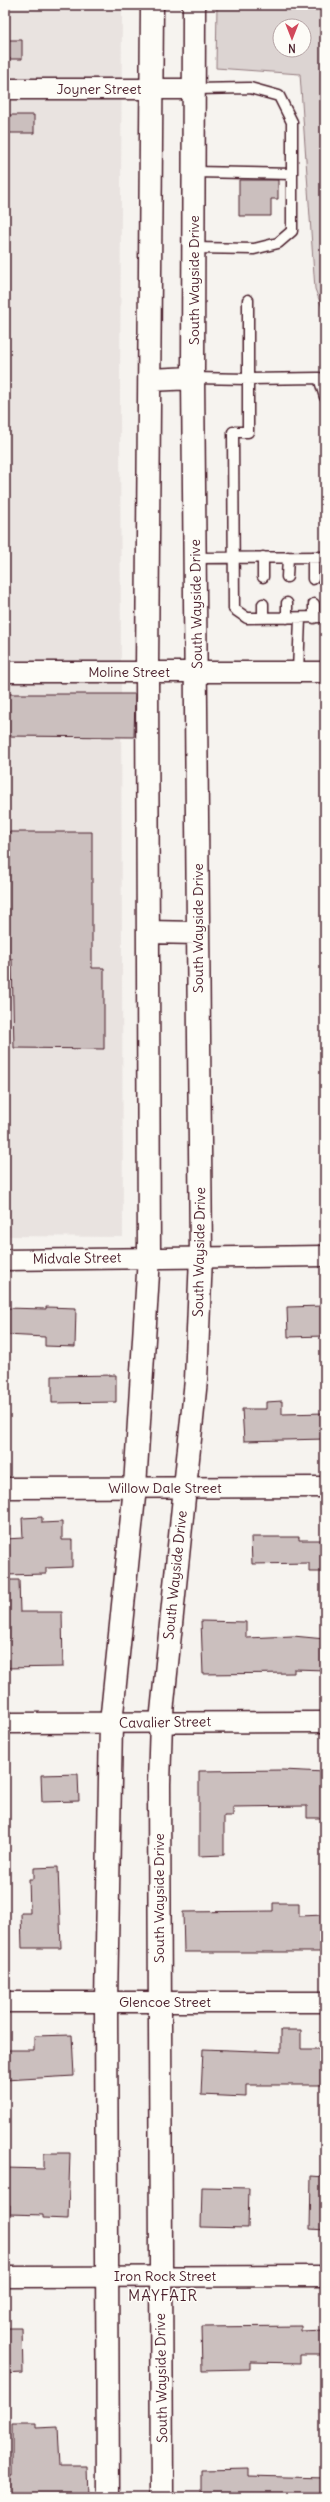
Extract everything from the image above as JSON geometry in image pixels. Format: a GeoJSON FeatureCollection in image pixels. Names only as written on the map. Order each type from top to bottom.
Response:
{"type":"FeatureCollection","features":[{"type":"Feature","properties":{"kind":"main road"},"geometry":{"type":"LineString","coordinates":[[108,2497],[106,2002],[111,1723],[135,1487],[149,1257],[147,672],[152,5]]}},
{"type":"Feature","properties":{"kind":"main road","name":"South Wayside Drive"},"geometry":{"type":"LineString","coordinates":[[162,2497],[159,2003],[161,1722],[196,1380],[201,1256],[193,378],[194,5]]}},
{"type":"Feature","properties":{"kind":"main road"},"geometry":{"type":"LineString","coordinates":[[150,380],[193,378]]}},
{"type":"Feature","properties":{"kind":"main road"},"geometry":{"type":"LineString","coordinates":[[148,932],[198,934]]}},
{"type":"Feature","properties":{"kind":"street","name":"Joyner Street"},"geometry":{"type":"LineString","coordinates":[[5,89],[194,89]]}},
{"type":"Feature","properties":{"kind":"street","name":"Moline Street"},"geometry":{"type":"LineString","coordinates":[[5,672],[325,672]]}},
{"type":"Feature","properties":{"kind":"street","name":"Midvale Street"},"geometry":{"type":"LineString","coordinates":[[5,1260],[201,1256],[325,1256]]}},
{"type":"Feature","properties":{"kind":"street","name":"Willow Dale Street"},"geometry":{"type":"LineString","coordinates":[[5,1488],[325,1487]]}},
{"type":"Feature","properties":{"kind":"street","name":"Cavalier Street"},"geometry":{"type":"LineString","coordinates":[[5,1723],[325,1722]]}},
{"type":"Feature","properties":{"kind":"street","name":"Glencoe Street"},"geometry":{"type":"LineString","coordinates":[[5,2002],[325,2002]]}},
{"type":"Feature","properties":{"kind":"street","name":"Iron Rock Street"},"geometry":{"type":"LineString","coordinates":[[5,2277],[325,2276]]}},
{"type":"Feature","properties":{"kind":"lane"},"geometry":{"type":"LineString","coordinates":[[194,89],[250,88],[279,96],[292,122],[292,231],[278,243],[254,249],[194,248]]}},
{"type":"Feature","properties":{"kind":"lane"},"geometry":{"type":"LineString","coordinates":[[194,172],[292,174]]}},
{"type":"Feature","properties":{"kind":"lane"},"geometry":{"type":"LineString","coordinates":[[248,300],[248,432],[233,432],[234,609],[247,618],[325,617]]}},
{"type":"Feature","properties":{"kind":"lane"},"geometry":{"type":"LineString","coordinates":[[193,378],[320,378],[325,397]]}},
{"type":"Feature","properties":{"kind":"lane"},"geometry":{"type":"LineString","coordinates":[[263,557],[263,577]]}},
{"type":"Feature","properties":{"kind":"lane"},"geometry":{"type":"LineString","coordinates":[[287,577],[288,557]]}},
{"type":"Feature","properties":{"kind":"lane"},"geometry":{"type":"LineString","coordinates":[[314,557],[314,579]]}},
{"type":"Feature","properties":{"kind":"lane"},"geometry":{"type":"LineString","coordinates":[[195,558],[325,557]]}},
{"type":"Feature","properties":{"kind":"lane"},"geometry":{"type":"LineString","coordinates":[[287,603],[287,618]]}},
{"type":"Feature","properties":{"kind":"lane"},"geometry":{"type":"LineString","coordinates":[[263,604],[263,618]]}},
{"type":"Feature","properties":{"kind":"lane"},"geometry":{"type":"LineString","coordinates":[[314,604],[314,618]]}},
{"type":"Feature","properties":{"kind":"lane"},"geometry":{"type":"LineString","coordinates":[[298,672],[300,618]]}},
{"type":"Feature","properties":{"kind":"shaded area"},"geometry":{"type":"Polygon","coordinates":[[[5,5],[122,5],[120,396],[123,1237],[5,1236],[5,5]]]}},
{"type":"Feature","properties":{"kind":"shaded area"},"geometry":{"type":"Polygon","coordinates":[[[217,5],[325,5],[325,315],[315,289],[300,74],[216,68],[217,5]]]}},
{"type":"Feature","properties":{"kind":"building"},"geometry":{"type":"Polygon","coordinates":[[[5,40],[22,40],[22,59],[5,59],[5,40]]]}},
{"type":"Feature","properties":{"kind":"building"},"geometry":{"type":"Polygon","coordinates":[[[5,115],[34,115],[34,133],[5,133],[5,115]]]}},
{"type":"Feature","properties":{"kind":"building"},"geometry":{"type":"Polygon","coordinates":[[[239,180],[278,180],[278,199],[271,199],[271,216],[239,216],[239,180]]]}},
{"type":"Feature","properties":{"kind":"building"},"geometry":{"type":"Polygon","coordinates":[[[5,694],[135,694],[134,737],[5,736],[5,694]]]}},
{"type":"Feature","properties":{"kind":"building"},"geometry":{"type":"Polygon","coordinates":[[[5,832],[92,832],[92,968],[104,968],[104,1049],[14,1048],[12,959],[5,959],[5,832]]]}},
{"type":"Feature","properties":{"kind":"building"},"geometry":{"type":"Polygon","coordinates":[[[323,1306],[324,1336],[288,1337],[287,1307],[323,1306]]]}},
{"type":"Feature","properties":{"kind":"building"},"geometry":{"type":"Polygon","coordinates":[[[46,1307],[76,1308],[75,1347],[45,1346],[45,1337],[5,1335],[5,1308],[46,1309],[46,1307]]]}},
{"type":"Feature","properties":{"kind":"building"},"geometry":{"type":"Polygon","coordinates":[[[116,1375],[116,1402],[52,1403],[52,1376],[116,1375]]]}},
{"type":"Feature","properties":{"kind":"building"},"geometry":{"type":"Polygon","coordinates":[[[282,1401],[282,1414],[325,1413],[325,1439],[244,1441],[242,1409],[266,1409],[266,1402],[282,1401]]]}},
{"type":"Feature","properties":{"kind":"building"},"geometry":{"type":"Polygon","coordinates":[[[42,1517],[42,1523],[62,1522],[62,1540],[72,1540],[72,1567],[46,1568],[46,1574],[5,1575],[5,1539],[23,1538],[22,1518],[42,1517]]]}},
{"type":"Feature","properties":{"kind":"building"},"geometry":{"type":"Polygon","coordinates":[[[251,1537],[299,1537],[299,1540],[325,1540],[325,1572],[309,1572],[309,1563],[252,1564],[251,1537]]]}},
{"type":"Feature","properties":{"kind":"building"},"geometry":{"type":"Polygon","coordinates":[[[5,1580],[19,1580],[20,1612],[62,1612],[63,1667],[5,1668],[5,1580]]]}},
{"type":"Feature","properties":{"kind":"building"},"geometry":{"type":"Polygon","coordinates":[[[201,1621],[246,1622],[246,1638],[293,1636],[325,1639],[325,1670],[294,1669],[294,1673],[203,1674],[201,1621]]]}},
{"type":"Feature","properties":{"kind":"building"},"geometry":{"type":"Polygon","coordinates":[[[283,1770],[325,1772],[325,1818],[307,1818],[307,1806],[233,1807],[233,1816],[224,1816],[224,1855],[199,1856],[199,1771],[283,1770]]]}},
{"type":"Feature","properties":{"kind":"building"},"geometry":{"type":"Polygon","coordinates":[[[78,1774],[79,1801],[42,1802],[41,1775],[78,1774]]]}},
{"type":"Feature","properties":{"kind":"building"},"geometry":{"type":"Polygon","coordinates":[[[58,1867],[61,1948],[22,1948],[21,1913],[30,1913],[29,1879],[34,1879],[34,1868],[58,1867]]]}},
{"type":"Feature","properties":{"kind":"building"},"geometry":{"type":"Polygon","coordinates":[[[273,1903],[299,1903],[299,1916],[325,1915],[325,1952],[184,1952],[183,1912],[273,1911],[273,1903]]]}},
{"type":"Feature","properties":{"kind":"building"},"geometry":{"type":"Polygon","coordinates":[[[281,2030],[301,2030],[301,2049],[325,2049],[325,2085],[246,2085],[246,2097],[201,2095],[203,2049],[281,2052],[281,2030]]]}},
{"type":"Feature","properties":{"kind":"building"},"geometry":{"type":"Polygon","coordinates":[[[72,2035],[74,2076],[5,2080],[5,2050],[34,2050],[34,2036],[72,2035]]]}},
{"type":"Feature","properties":{"kind":"building"},"geometry":{"type":"Polygon","coordinates":[[[44,2153],[70,2153],[68,2219],[43,2218],[43,2215],[10,2214],[10,2205],[5,2205],[5,2168],[44,2169],[44,2153]]]}},
{"type":"Feature","properties":{"kind":"building"},"geometry":{"type":"Polygon","coordinates":[[[311,2176],[325,2177],[325,2230],[310,2229],[311,2176]]]}},
{"type":"Feature","properties":{"kind":"building"},"geometry":{"type":"Polygon","coordinates":[[[202,2187],[249,2188],[248,2228],[201,2227],[202,2187]]]}},
{"type":"Feature","properties":{"kind":"building"},"geometry":{"type":"Polygon","coordinates":[[[301,2326],[301,2331],[325,2330],[325,2355],[300,2355],[300,2363],[250,2362],[250,2369],[202,2370],[201,2327],[301,2326]]]}},
{"type":"Feature","properties":{"kind":"building"},"geometry":{"type":"Polygon","coordinates":[[[5,2328],[22,2328],[23,2373],[5,2374],[5,2328]]]}},
{"type":"Feature","properties":{"kind":"building"},"geometry":{"type":"Polygon","coordinates":[[[12,2424],[36,2424],[36,2428],[58,2427],[60,2466],[87,2466],[88,2497],[5,2497],[5,2474],[12,2474],[12,2424]]]}},
{"type":"Feature","properties":{"kind":"building"},"geometry":{"type":"Polygon","coordinates":[[[249,2469],[249,2476],[325,2478],[325,2497],[201,2497],[201,2470],[249,2469]]]}},
{"type":"Feature","properties":{"kind":"district","name":"MAYFAIR"},"geometry":{"type":"Point","coordinates":[163,2296]}}]}
